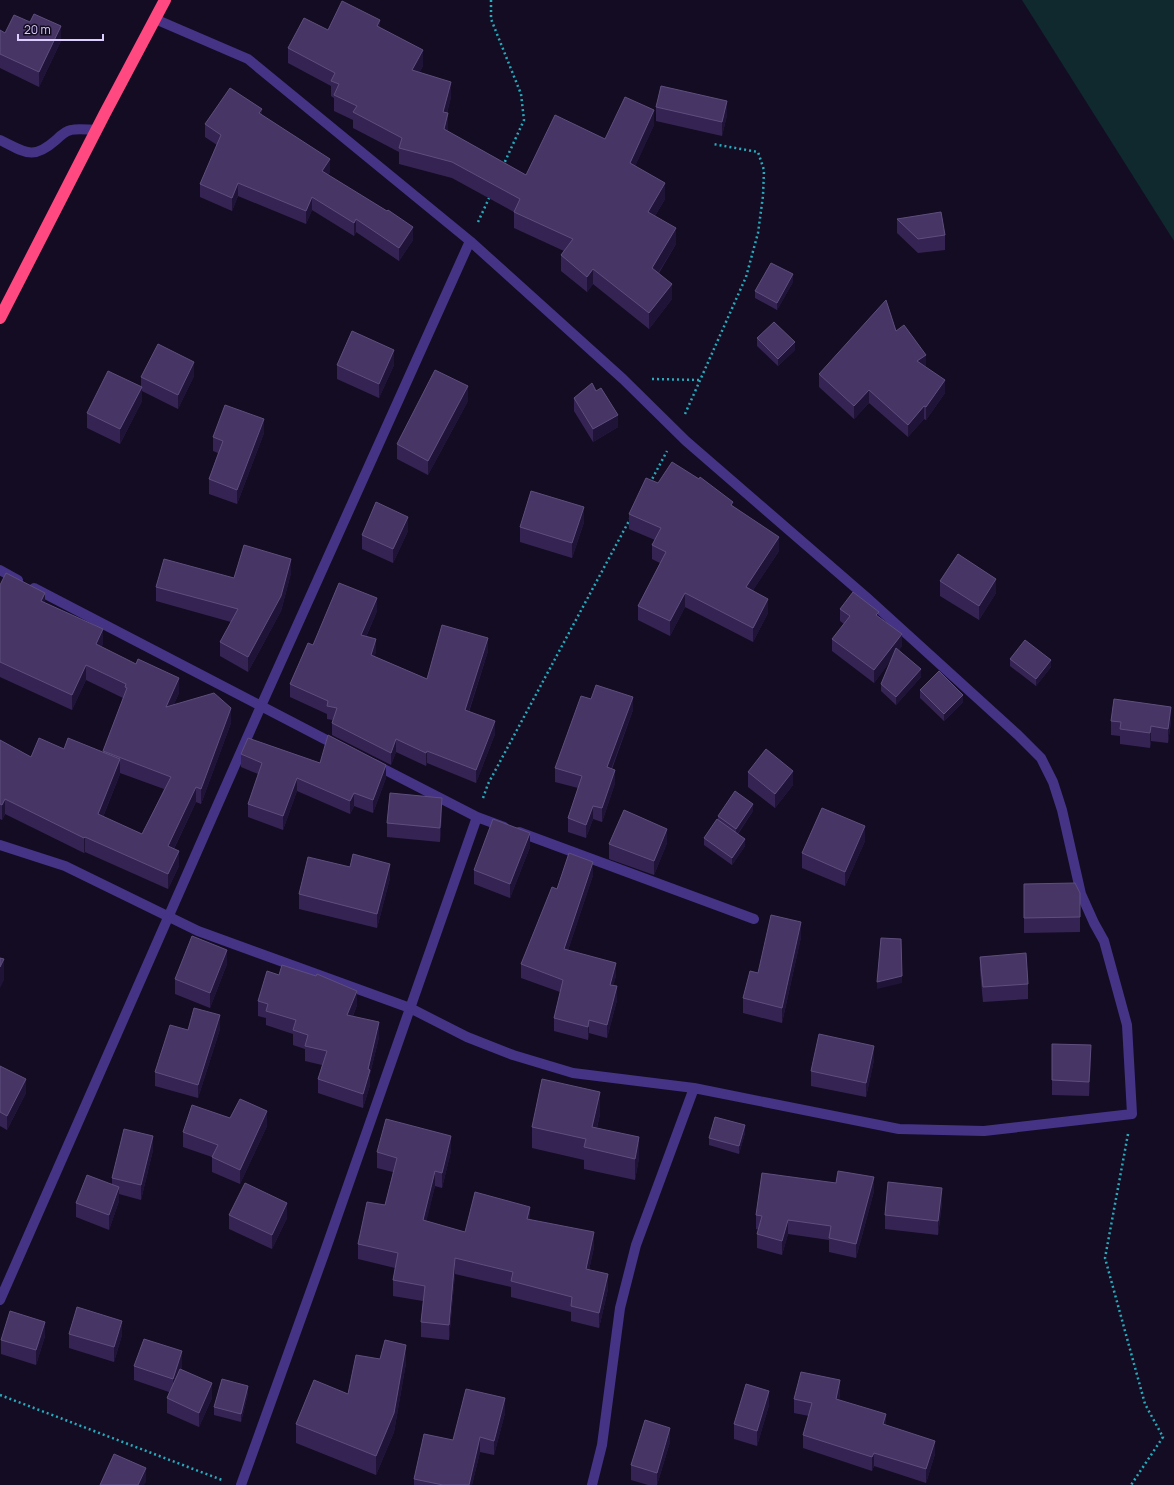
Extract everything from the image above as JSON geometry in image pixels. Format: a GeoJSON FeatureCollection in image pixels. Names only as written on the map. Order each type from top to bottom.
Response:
{"type":"FeatureCollection","features":[{"type":"Feature","properties":{"kind":"highway"},"geometry":{"type":"LineString","coordinates":[[0,318],[165,0]]}},
{"type":"Feature","properties":{"kind":"street"},"geometry":{"type":"LineString","coordinates":[[0,844],[65,866],[198,931],[410,1008],[467,1036],[513,1055],[573,1073],[694,1088],[899,1129],[984,1131],[1132,1114],[1127,1025],[1104,941],[1081,894],[1062,810],[1053,782],[1041,758],[1018,735],[865,596],[686,441],[678,431],[623,379],[470,241],[248,59],[155,19]]}},
{"type":"Feature","properties":{"kind":"street"},"geometry":{"type":"LineString","coordinates":[[0,140],[26,152],[34,153],[42,151],[63,133],[71,130],[97,130]]}},
{"type":"Feature","properties":{"kind":"street"},"geometry":{"type":"LineString","coordinates":[[0,1300],[167,917],[470,241]]}},
{"type":"Feature","properties":{"kind":"street"},"geometry":{"type":"LineString","coordinates":[[0,570],[344,749]]}},
{"type":"Feature","properties":{"kind":"street"},"geometry":{"type":"LineString","coordinates":[[365,760],[477,817],[754,919]]}},
{"type":"Feature","properties":{"kind":"street"},"geometry":{"type":"LineString","coordinates":[[241,1485],[324,1254],[477,817]]}},
{"type":"Feature","properties":{"kind":"street"},"geometry":{"type":"LineString","coordinates":[[592,1485],[602,1445],[620,1308],[636,1245],[694,1088]]}},
{"type":"Feature","properties":{"kind":"path"},"geometry":{"type":"LineString","coordinates":[[491,0],[491,19],[521,94],[524,120],[502,170]]}},
{"type":"Feature","properties":{"kind":"path"},"geometry":{"type":"LineString","coordinates":[[648,488],[678,431],[746,277],[758,233],[763,196],[764,170],[758,152],[713,144]]}},
{"type":"Feature","properties":{"kind":"path"},"geometry":{"type":"LineString","coordinates":[[470,241],[492,191]]}},
{"type":"Feature","properties":{"kind":"path"},"geometry":{"type":"LineString","coordinates":[[623,379],[700,380]]}},
{"type":"Feature","properties":{"kind":"path"},"geometry":{"type":"LineString","coordinates":[[477,817],[488,784],[632,516]]}},
{"type":"Feature","properties":{"kind":"path"},"geometry":{"type":"LineString","coordinates":[[1131,1485],[1163,1437],[1146,1404],[1105,1258],[1132,1114]]}},
{"type":"Feature","properties":{"kind":"path"},"geometry":{"type":"LineString","coordinates":[[0,1395],[229,1482]]}},
{"type":"Feature","properties":{"kind":"green space"},"geometry":{"type":"Polygon","coordinates":[[[1022,0],[1174,0],[1174,241],[1022,0]]]}},
{"type":"Feature","properties":{"kind":"building"},"geometry":{"type":"Polygon","coordinates":[[[342,1],[380,20],[377,26],[423,50],[412,70],[451,82],[443,112],[448,113],[444,129],[526,175],[555,115],[605,139],[625,97],[654,110],[630,163],[665,183],[648,212],[676,228],[652,268],[672,284],[649,313],[593,269],[587,277],[561,255],[573,239],[514,212],[520,199],[452,162],[399,148],[402,138],[353,112],[357,106],[334,95],[339,84],[331,81],[335,73],[288,48],[304,18],[328,30],[342,1]]]}},
{"type":"Feature","properties":{"kind":"building"},"geometry":{"type":"Polygon","coordinates":[[[34,14],[61,26],[39,72],[0,54],[0,30],[5,33],[14,15],[30,22],[34,14]]]}},
{"type":"Feature","properties":{"kind":"building"},"geometry":{"type":"Polygon","coordinates":[[[661,86],[727,101],[722,122],[656,107],[661,86]]]}},
{"type":"Feature","properties":{"kind":"building"},"geometry":{"type":"Polygon","coordinates":[[[230,88],[262,109],[259,113],[330,159],[322,171],[387,211],[388,210],[413,227],[399,248],[356,219],[354,223],[312,197],[306,211],[238,183],[232,198],[200,184],[221,135],[205,124],[230,88]]]}},
{"type":"Feature","properties":{"kind":"building"},"geometry":{"type":"Polygon","coordinates":[[[941,212],[945,235],[918,239],[897,219],[941,212]]]}},
{"type":"Feature","properties":{"kind":"building"},"geometry":{"type":"Polygon","coordinates":[[[771,263],[793,274],[777,303],[755,291],[771,263]]]}},
{"type":"Feature","properties":{"kind":"building"},"geometry":{"type":"Polygon","coordinates":[[[886,300],[896,331],[904,325],[926,355],[917,361],[945,380],[926,407],[924,406],[908,425],[869,390],[854,406],[819,374],[886,300]]]}},
{"type":"Feature","properties":{"kind":"building"},"geometry":{"type":"Polygon","coordinates":[[[774,322],[795,342],[778,359],[757,338],[774,322]]]}},
{"type":"Feature","properties":{"kind":"building"},"geometry":{"type":"Polygon","coordinates":[[[352,331],[394,350],[379,384],[337,365],[352,331]]]}},
{"type":"Feature","properties":{"kind":"building"},"geometry":{"type":"Polygon","coordinates":[[[158,344],[194,362],[178,395],[141,377],[158,344]]]}},
{"type":"Feature","properties":{"kind":"building"},"geometry":{"type":"Polygon","coordinates":[[[435,370],[468,386],[428,461],[397,444],[435,370]]]}},
{"type":"Feature","properties":{"kind":"building"},"geometry":{"type":"Polygon","coordinates":[[[108,371],[142,387],[120,429],[87,413],[108,371]]]}},
{"type":"Feature","properties":{"kind":"building"},"geometry":{"type":"Polygon","coordinates":[[[592,383],[596,391],[601,388],[618,415],[593,429],[574,398],[592,383]]]}},
{"type":"Feature","properties":{"kind":"building"},"geometry":{"type":"Polygon","coordinates":[[[225,405],[264,419],[237,490],[209,479],[223,441],[213,437],[225,405]]]}},
{"type":"Feature","properties":{"kind":"building"},"geometry":{"type":"Polygon","coordinates":[[[672,462],[699,479],[700,477],[733,502],[731,505],[779,537],[746,587],[768,599],[753,628],[685,593],[670,621],[638,606],[666,552],[652,545],[661,528],[629,514],[646,478],[658,483],[672,462]]]}},
{"type":"Feature","properties":{"kind":"building"},"geometry":{"type":"Polygon","coordinates":[[[531,491],[584,507],[572,543],[520,527],[531,491]]]}},
{"type":"Feature","properties":{"kind":"building"},"geometry":{"type":"Polygon","coordinates":[[[376,502],[408,517],[393,549],[362,535],[376,502]]]}},
{"type":"Feature","properties":{"kind":"building"},"geometry":{"type":"Polygon","coordinates":[[[244,545],[291,559],[281,596],[248,657],[220,642],[238,609],[156,587],[164,559],[234,578],[244,545]]]}},
{"type":"Feature","properties":{"kind":"building"},"geometry":{"type":"Polygon","coordinates":[[[958,554],[996,579],[979,606],[940,581],[958,554]]]}},
{"type":"Feature","properties":{"kind":"building"},"geometry":{"type":"Polygon","coordinates":[[[6,573],[45,593],[41,601],[103,629],[96,644],[136,664],[138,659],[179,678],[166,707],[214,693],[231,708],[201,789],[196,787],[168,846],[179,851],[168,874],[85,837],[84,838],[5,799],[2,805],[0,804],[0,740],[31,757],[39,738],[64,749],[68,738],[120,759],[98,814],[142,834],[171,777],[103,751],[127,688],[125,687],[126,684],[86,665],[72,695],[0,662],[0,585],[6,573]]]}},
{"type":"Feature","properties":{"kind":"building"},"geometry":{"type":"Polygon","coordinates":[[[339,583],[377,598],[361,635],[376,639],[371,655],[427,679],[442,625],[488,638],[465,710],[495,721],[476,770],[427,751],[426,753],[396,739],[391,753],[332,723],[337,708],[327,706],[328,701],[290,684],[308,643],[313,645],[339,583]]]}},
{"type":"Feature","properties":{"kind":"building"},"geometry":{"type":"Polygon","coordinates":[[[853,592],[879,612],[876,615],[902,634],[874,670],[832,639],[850,616],[840,609],[853,592]]]}},
{"type":"Feature","properties":{"kind":"building"},"geometry":{"type":"Polygon","coordinates":[[[1025,640],[1051,660],[1036,679],[1010,659],[1025,640]]]}},
{"type":"Feature","properties":{"kind":"building"},"geometry":{"type":"Polygon","coordinates":[[[896,648],[921,669],[896,697],[881,684],[896,648]]]}},
{"type":"Feature","properties":{"kind":"building"},"geometry":{"type":"Polygon","coordinates":[[[939,671],[963,695],[944,714],[920,690],[939,671]]]}},
{"type":"Feature","properties":{"kind":"building"},"geometry":{"type":"Polygon","coordinates":[[[596,685],[633,697],[607,767],[615,770],[602,808],[593,806],[586,825],[568,818],[582,776],[555,768],[581,696],[591,699],[596,685]]]}},
{"type":"Feature","properties":{"kind":"building"},"geometry":{"type":"Polygon","coordinates":[[[1114,699],[1171,707],[1168,729],[1151,726],[1150,733],[1120,729],[1121,722],[1111,721],[1114,699]]]}},
{"type":"Feature","properties":{"kind":"building"},"geometry":{"type":"Polygon","coordinates":[[[328,735],[386,765],[373,800],[354,793],[350,801],[297,778],[283,816],[248,804],[262,763],[241,754],[248,738],[320,763],[328,735]]]}},
{"type":"Feature","properties":{"kind":"building"},"geometry":{"type":"Polygon","coordinates":[[[766,749],[793,771],[775,794],[748,772],[766,749]]]}},
{"type":"Feature","properties":{"kind":"building"},"geometry":{"type":"Polygon","coordinates":[[[735,791],[753,804],[736,829],[718,816],[735,791]]]}},
{"type":"Feature","properties":{"kind":"building"},"geometry":{"type":"Polygon","coordinates":[[[390,793],[442,798],[440,828],[387,823],[390,793]]]}},
{"type":"Feature","properties":{"kind":"building"},"geometry":{"type":"Polygon","coordinates":[[[822,808],[865,826],[845,872],[802,853],[822,808]]]}},
{"type":"Feature","properties":{"kind":"building"},"geometry":{"type":"Polygon","coordinates":[[[624,810],[667,829],[654,861],[609,844],[624,810]]]}},
{"type":"Feature","properties":{"kind":"building"},"geometry":{"type":"Polygon","coordinates":[[[493,819],[530,833],[510,884],[474,870],[493,819]]]}},
{"type":"Feature","properties":{"kind":"building"},"geometry":{"type":"Polygon","coordinates":[[[717,819],[745,839],[732,858],[704,838],[717,819]]]}},
{"type":"Feature","properties":{"kind":"building"},"geometry":{"type":"Polygon","coordinates":[[[569,853],[593,862],[564,949],[616,963],[610,985],[617,986],[607,1025],[589,1020],[588,1027],[554,1018],[563,980],[521,964],[552,887],[557,889],[569,853]]]}},
{"type":"Feature","properties":{"kind":"building"},"geometry":{"type":"Polygon","coordinates":[[[353,854],[390,864],[377,914],[299,894],[308,857],[350,867],[353,854]]]}},
{"type":"Feature","properties":{"kind":"building"},"geometry":{"type":"Polygon","coordinates":[[[1075,883],[1080,893],[1080,917],[1024,918],[1024,884],[1075,883]]]}},
{"type":"Feature","properties":{"kind":"building"},"geometry":{"type":"Polygon","coordinates":[[[771,915],[801,922],[782,1008],[743,998],[750,971],[758,973],[771,915]]]}},
{"type":"Feature","properties":{"kind":"building"},"geometry":{"type":"Polygon","coordinates":[[[192,936],[227,950],[210,993],[175,979],[192,936]]]}},
{"type":"Feature","properties":{"kind":"building"},"geometry":{"type":"Polygon","coordinates":[[[881,938],[901,939],[902,976],[877,982],[881,938]]]}},
{"type":"Feature","properties":{"kind":"building"},"geometry":{"type":"Polygon","coordinates":[[[1026,953],[1028,984],[983,987],[980,957],[1026,953]]]}},
{"type":"Feature","properties":{"kind":"building"},"geometry":{"type":"Polygon","coordinates":[[[0,958],[4,959],[0,967],[0,958]]]}},
{"type":"Feature","properties":{"kind":"building"},"geometry":{"type":"Polygon","coordinates":[[[282,965],[316,976],[317,974],[357,991],[347,1015],[379,1022],[368,1069],[370,1070],[363,1094],[318,1079],[327,1051],[305,1046],[308,1035],[293,1030],[296,1020],[266,1011],[268,1004],[258,1001],[267,971],[279,975],[282,965]]]}},
{"type":"Feature","properties":{"kind":"building"},"geometry":{"type":"Polygon","coordinates":[[[194,1008],[220,1015],[198,1085],[155,1072],[170,1025],[188,1030],[194,1008]]]}},
{"type":"Feature","properties":{"kind":"building"},"geometry":{"type":"Polygon","coordinates":[[[819,1034],[874,1046],[866,1083],[811,1071],[819,1034]]]}},
{"type":"Feature","properties":{"kind":"building"},"geometry":{"type":"Polygon","coordinates":[[[1052,1044],[1091,1045],[1089,1082],[1052,1080],[1052,1044]]]}},
{"type":"Feature","properties":{"kind":"building"},"geometry":{"type":"Polygon","coordinates":[[[0,1066],[26,1079],[7,1116],[0,1112],[0,1066]]]}},
{"type":"Feature","properties":{"kind":"building"},"geometry":{"type":"Polygon","coordinates":[[[542,1079],[600,1092],[592,1127],[639,1137],[635,1159],[584,1147],[586,1139],[532,1127],[542,1079]]]}},
{"type":"Feature","properties":{"kind":"building"},"geometry":{"type":"Polygon","coordinates":[[[240,1099],[267,1111],[240,1170],[212,1157],[218,1145],[183,1132],[192,1105],[230,1118],[240,1099]]]}},
{"type":"Feature","properties":{"kind":"building"},"geometry":{"type":"Polygon","coordinates":[[[715,1117],[745,1125],[739,1146],[709,1138],[715,1117]]]}},
{"type":"Feature","properties":{"kind":"building"},"geometry":{"type":"Polygon","coordinates":[[[386,1119],[451,1136],[442,1173],[435,1171],[423,1220],[465,1232],[475,1192],[530,1207],[527,1219],[594,1232],[586,1269],[608,1274],[599,1313],[571,1306],[572,1297],[511,1281],[513,1272],[455,1258],[449,1325],[421,1322],[425,1286],[393,1280],[398,1253],[358,1244],[367,1202],[385,1205],[397,1158],[377,1152],[386,1119]]]}},
{"type":"Feature","properties":{"kind":"building"},"geometry":{"type":"Polygon","coordinates":[[[124,1129],[153,1136],[141,1185],[112,1178],[124,1129]]]}},
{"type":"Feature","properties":{"kind":"building"},"geometry":{"type":"Polygon","coordinates":[[[838,1171],[874,1177],[856,1244],[829,1238],[831,1226],[788,1220],[782,1241],[757,1234],[762,1216],[756,1215],[762,1173],[836,1183],[838,1171]]]}},
{"type":"Feature","properties":{"kind":"building"},"geometry":{"type":"Polygon","coordinates":[[[87,1175],[119,1187],[109,1215],[76,1203],[87,1175]]]}},
{"type":"Feature","properties":{"kind":"building"},"geometry":{"type":"Polygon","coordinates":[[[888,1182],[942,1188],[938,1221],[885,1215],[888,1182]]]}},
{"type":"Feature","properties":{"kind":"building"},"geometry":{"type":"Polygon","coordinates":[[[245,1183],[287,1203],[272,1235],[229,1215],[245,1183]]]}},
{"type":"Feature","properties":{"kind":"building"},"geometry":{"type":"Polygon","coordinates":[[[77,1307],[122,1321],[114,1347],[69,1334],[77,1307]]]}},
{"type":"Feature","properties":{"kind":"building"},"geometry":{"type":"Polygon","coordinates":[[[10,1311],[45,1322],[36,1350],[1,1340],[10,1311]]]}},
{"type":"Feature","properties":{"kind":"building"},"geometry":{"type":"Polygon","coordinates":[[[144,1339],[182,1351],[173,1379],[134,1366],[144,1339]]]}},
{"type":"Feature","properties":{"kind":"building"},"geometry":{"type":"Polygon","coordinates":[[[385,1340],[406,1345],[394,1413],[376,1456],[296,1424],[314,1380],[348,1394],[356,1355],[380,1359],[385,1340]]]}},
{"type":"Feature","properties":{"kind":"building"},"geometry":{"type":"Polygon","coordinates":[[[180,1369],[212,1383],[199,1413],[167,1398],[180,1369]]]}},
{"type":"Feature","properties":{"kind":"building"},"geometry":{"type":"Polygon","coordinates":[[[801,1372],[840,1380],[836,1399],[886,1414],[883,1424],[935,1441],[926,1469],[874,1453],[872,1457],[803,1435],[812,1403],[794,1399],[801,1372]]]}},
{"type":"Feature","properties":{"kind":"building"},"geometry":{"type":"Polygon","coordinates":[[[222,1379],[248,1386],[241,1414],[214,1407],[222,1379]]]}},
{"type":"Feature","properties":{"kind":"building"},"geometry":{"type":"Polygon","coordinates":[[[746,1384],[769,1391],[757,1431],[734,1424],[746,1384]]]}},
{"type":"Feature","properties":{"kind":"building"},"geometry":{"type":"Polygon","coordinates":[[[466,1389],[505,1398],[494,1441],[480,1437],[469,1485],[443,1485],[414,1479],[424,1434],[453,1440],[466,1389]]]}},
{"type":"Feature","properties":{"kind":"building"},"geometry":{"type":"Polygon","coordinates":[[[645,1420],[670,1428],[657,1473],[631,1465],[645,1420]]]}},
{"type":"Feature","properties":{"kind":"building"},"geometry":{"type":"Polygon","coordinates":[[[114,1454],[146,1468],[138,1485],[100,1485],[114,1454]]]}}]}
